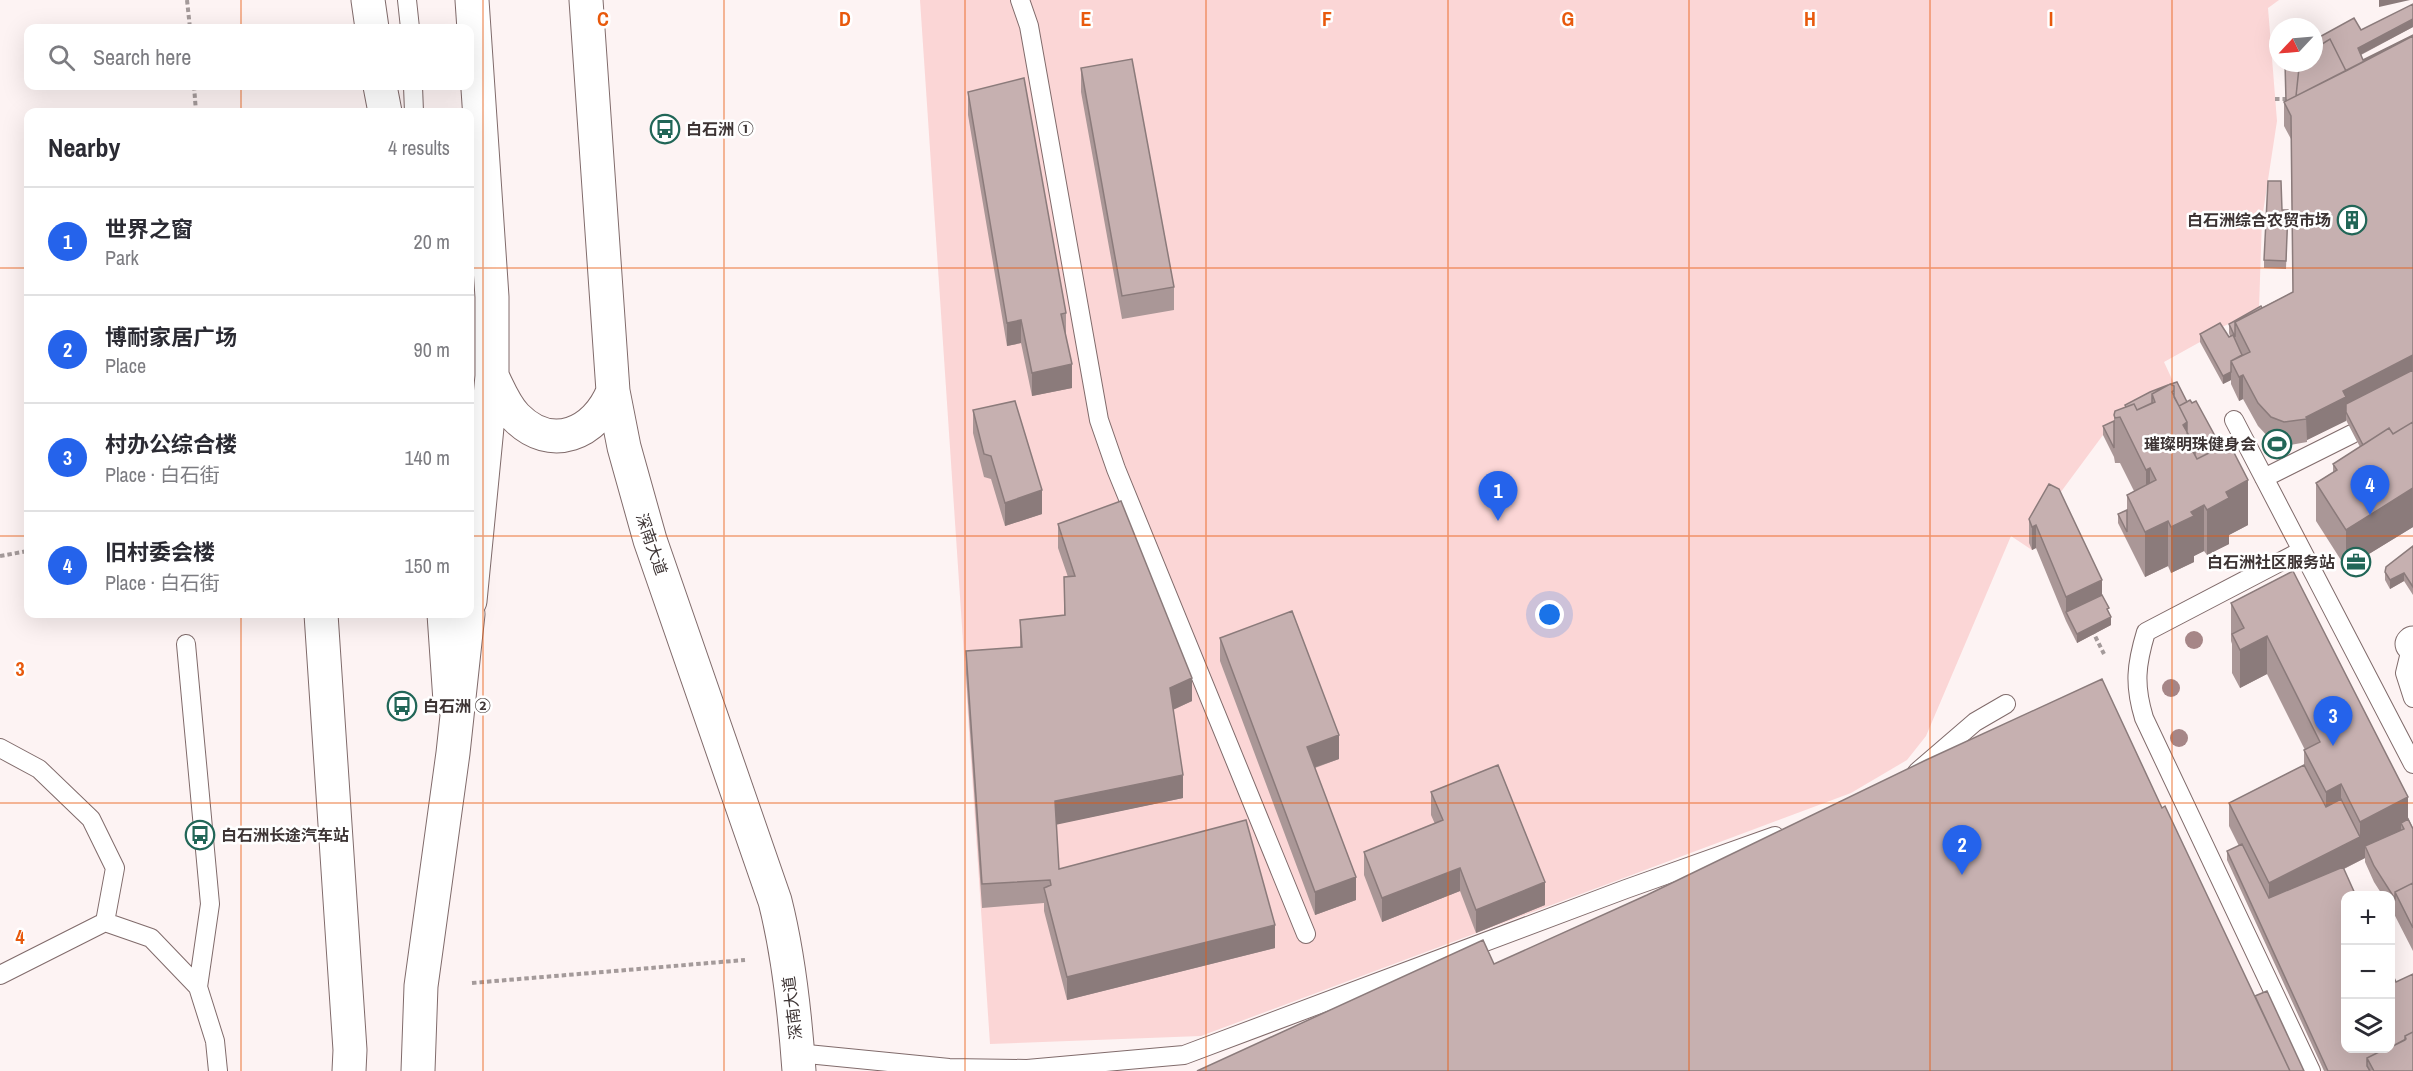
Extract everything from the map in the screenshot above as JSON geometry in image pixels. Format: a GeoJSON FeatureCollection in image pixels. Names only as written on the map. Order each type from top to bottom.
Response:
{"type":"FeatureCollection","features":[{"type":"Feature","properties":{"kind":"main road"},"geometry":{"type":"LineString","coordinates":[[368,0],[371,24]]}},
{"type":"Feature","properties":{"kind":"main road"},"geometry":{"type":"LineString","coordinates":[[472,0],[474,24]]}},
{"type":"Feature","properties":{"kind":"main road","name":"深南大道"},"geometry":{"type":"LineString","coordinates":[[586,0],[613,391],[636,494],[775,900],[793,996],[798,1062]]}},
{"type":"Feature","properties":{"kind":"main road"},"geometry":{"type":"LineString","coordinates":[[474,30],[492,297],[492,376],[474,560]]}},
{"type":"Feature","properties":{"kind":"main road"},"geometry":{"type":"LineString","coordinates":[[381,90],[383,108]]}},
{"type":"Feature","properties":{"kind":"main road"},"geometry":{"type":"LineString","coordinates":[[492,376],[502,399],[515,416],[531,429],[546,434],[560,435],[580,432],[595,421],[607,406],[613,391]]}},
{"type":"Feature","properties":{"kind":"main road"},"geometry":{"type":"LineString","coordinates":[[321,618],[350,1050],[349,1071]]}},
{"type":"Feature","properties":{"kind":"main road"},"geometry":{"type":"LineString","coordinates":[[444,618],[453,753]]}},
{"type":"Feature","properties":{"kind":"main road"},"geometry":{"type":"LineString","coordinates":[[418,1071],[421,986],[453,753],[468,618]]}},
{"type":"Feature","properties":{"kind":"lane"},"geometry":{"type":"LineString","coordinates":[[407,0],[410,24]]}},
{"type":"Feature","properties":{"kind":"lane"},"geometry":{"type":"LineString","coordinates":[[1020,0],[1029,26],[1099,420],[1116,469],[1306,934]]}},
{"type":"Feature","properties":{"kind":"lane"},"geometry":{"type":"LineString","coordinates":[[413,90],[414,108]]}},
{"type":"Feature","properties":{"kind":"lane"},"geometry":{"type":"LineString","coordinates":[[2234,420],[2413,765]]}},
{"type":"Feature","properties":{"kind":"lane"},"geometry":{"type":"LineString","coordinates":[[2264,478],[2352,434]]}},
{"type":"Feature","properties":{"kind":"lane"},"geometry":{"type":"LineString","coordinates":[[2301,551],[2146,632],[2139,654],[2136,678],[2138,698],[2144,718],[2311,1071]]}},
{"type":"Feature","properties":{"kind":"lane"},"geometry":{"type":"LineString","coordinates":[[2412,643],[2405,673],[2413,698]]}},
{"type":"Feature","properties":{"kind":"lane"},"geometry":{"type":"LineString","coordinates":[[186,644],[210,904],[198,987],[215,1041],[218,1071]]}},
{"type":"Feature","properties":{"kind":"lane"},"geometry":{"type":"LineString","coordinates":[[1897,782],[1917,772],[1975,722],[2006,704]]}},
{"type":"Feature","properties":{"kind":"lane"},"geometry":{"type":"LineString","coordinates":[[0,748],[39,769],[92,819],[115,868],[105,922]]}},
{"type":"Feature","properties":{"kind":"lane"},"geometry":{"type":"LineString","coordinates":[[798,1062],[1027,1069],[1184,1055],[1626,889],[1794,829]]}},
{"type":"Feature","properties":{"kind":"lane"},"geometry":{"type":"LineString","coordinates":[[0,975],[105,922],[151,938],[198,987]]}},
{"type":"Feature","properties":{"kind":"path"},"geometry":{"type":"LineString","coordinates":[[187,0],[190,24]]}},
{"type":"Feature","properties":{"kind":"path"},"geometry":{"type":"LineString","coordinates":[[194,90],[196,108]]}},
{"type":"Feature","properties":{"kind":"path"},"geometry":{"type":"LineString","coordinates":[[2275,99],[2296,99]]}},
{"type":"Feature","properties":{"kind":"path"},"geometry":{"type":"LineString","coordinates":[[0,556],[24,552]]}},
{"type":"Feature","properties":{"kind":"path"},"geometry":{"type":"LineString","coordinates":[[2090,626],[2104,654]]}},
{"type":"Feature","properties":{"kind":"path"},"geometry":{"type":"LineString","coordinates":[[472,983],[745,960]]}},
{"type":"Feature","properties":{"kind":"shaded area"},"geometry":{"type":"Polygon","coordinates":[[[920,0],[2279,0],[2268,8],[2269,72],[2273,72],[2277,121],[2262,219],[2259,309],[2206,335],[2200,342],[2164,362],[2177,390],[2103,435],[2049,508],[2032,550],[2011,536],[1926,736],[1907,760],[1851,793],[1201,1036],[990,1044],[920,0]]]}},
{"type":"Feature","properties":{"kind":"building"},"geometry":{"type":"Polygon","coordinates":[[[2413,4],[2413,19],[2358,48],[2363,60],[2413,36],[2346,71],[2330,39],[2323,43],[2323,35],[2354,18],[2361,30],[2413,4]]]}},
{"type":"Feature","properties":{"kind":"building","name":"白石洲综合农贸市场"},"geometry":{"type":"Polygon","coordinates":[[[2413,36],[2413,355],[2343,391],[2346,397],[2306,417],[2307,419],[2284,422],[2271,417],[2258,403],[2243,375],[2239,377],[2231,361],[2250,352],[2235,322],[2293,292],[2291,116],[2284,102],[2413,36]]]}},
{"type":"Feature","properties":{"kind":"building"},"geometry":{"type":"Polygon","coordinates":[[[2330,39],[2346,71],[2296,96],[2299,72],[2323,72],[2323,43],[2330,39]]]}},
{"type":"Feature","properties":{"kind":"building"},"geometry":{"type":"Polygon","coordinates":[[[1132,59],[1174,287],[1122,296],[1081,68],[1132,59]]]}},
{"type":"Feature","properties":{"kind":"building"},"geometry":{"type":"Polygon","coordinates":[[[2285,72],[2299,72],[2296,96],[2286,101],[2285,72]]]}},
{"type":"Feature","properties":{"kind":"building"},"geometry":{"type":"Polygon","coordinates":[[[1024,78],[1066,313],[1061,314],[1072,364],[1032,373],[1021,320],[1007,323],[968,92],[1024,78]]]}},
{"type":"Feature","properties":{"kind":"building"},"geometry":{"type":"Polygon","coordinates":[[[2268,181],[2281,181],[2282,210],[2288,210],[2286,261],[2264,260],[2268,181]]]}},
{"type":"Feature","properties":{"kind":"building"},"geometry":{"type":"Polygon","coordinates":[[[2261,306],[2262,308],[2235,322],[2235,337],[2229,324],[2261,306]]]}},
{"type":"Feature","properties":{"kind":"building"},"geometry":{"type":"Polygon","coordinates":[[[2220,323],[2229,337],[2233,335],[2242,355],[2231,361],[2231,372],[2223,376],[2200,334],[2220,323]]]}},
{"type":"Feature","properties":{"kind":"building"},"geometry":{"type":"Polygon","coordinates":[[[2413,370],[2413,422],[2393,434],[2389,428],[2363,445],[2346,412],[2346,404],[2413,370]]]}},
{"type":"Feature","properties":{"kind":"building"},"geometry":{"type":"Polygon","coordinates":[[[2177,382],[2187,402],[2179,406],[2174,397],[2174,386],[2171,384],[2177,382]]]}},
{"type":"Feature","properties":{"kind":"building"},"geometry":{"type":"Polygon","coordinates":[[[2170,384],[2174,386],[2172,392],[2187,422],[2183,425],[2195,446],[2191,448],[2197,459],[2229,443],[2248,480],[2226,492],[2229,498],[2207,510],[2204,505],[2191,512],[2194,516],[2171,527],[2168,521],[2145,532],[2127,495],[2156,480],[2150,468],[2146,470],[2120,417],[2115,418],[2114,415],[2115,411],[2134,404],[2137,410],[2155,402],[2152,394],[2170,384]]]}},
{"type":"Feature","properties":{"kind":"building"},"geometry":{"type":"Polygon","coordinates":[[[2168,385],[2152,394],[2152,403],[2137,410],[2134,404],[2126,407],[2125,405],[2150,392],[2168,385]]]}},
{"type":"Feature","properties":{"kind":"building"},"geometry":{"type":"Polygon","coordinates":[[[2190,400],[2192,403],[2196,401],[2221,447],[2197,459],[2195,446],[2187,433],[2187,422],[2179,406],[2190,400]]]}},
{"type":"Feature","properties":{"kind":"building"},"geometry":{"type":"Polygon","coordinates":[[[1015,401],[1042,490],[1005,503],[991,456],[984,454],[973,410],[1015,401]]]}},
{"type":"Feature","properties":{"kind":"building"},"geometry":{"type":"Polygon","coordinates":[[[2114,421],[2114,448],[2103,426],[2114,421]]]}},
{"type":"Feature","properties":{"kind":"building"},"geometry":{"type":"Polygon","coordinates":[[[2413,422],[2413,488],[2346,530],[2316,483],[2337,470],[2333,464],[2389,428],[2393,434],[2413,422]]]}},
{"type":"Feature","properties":{"kind":"building"},"geometry":{"type":"Polygon","coordinates":[[[2049,484],[2059,489],[2102,580],[2066,597],[2036,525],[2032,527],[2029,519],[2049,484]]]}},
{"type":"Feature","properties":{"kind":"building"},"geometry":{"type":"Polygon","coordinates":[[[1121,501],[1192,678],[1170,688],[1183,775],[1055,801],[1059,869],[1246,820],[1275,925],[1067,977],[1044,888],[1051,885],[1050,880],[982,884],[966,651],[1022,647],[1020,620],[1065,615],[1064,577],[1075,576],[1058,524],[1121,501]]]}},
{"type":"Feature","properties":{"kind":"building"},"geometry":{"type":"Polygon","coordinates":[[[2127,510],[2127,532],[2118,514],[2127,510]]]}},
{"type":"Feature","properties":{"kind":"building"},"geometry":{"type":"Polygon","coordinates":[[[2413,546],[2413,587],[2404,573],[2390,580],[2385,572],[2386,567],[2413,546]]]}},
{"type":"Feature","properties":{"kind":"building"},"geometry":{"type":"Polygon","coordinates":[[[2293,571],[2408,797],[2360,822],[2341,784],[2326,792],[2304,750],[2320,742],[2267,636],[2240,650],[2232,634],[2244,628],[2231,603],[2293,571]]]}},
{"type":"Feature","properties":{"kind":"building"},"geometry":{"type":"Polygon","coordinates":[[[2102,595],[2111,617],[2077,634],[2066,612],[2102,595]]]}},
{"type":"Feature","properties":{"kind":"building"},"geometry":{"type":"Polygon","coordinates":[[[1292,611],[1339,735],[1307,747],[1356,877],[1315,892],[1220,638],[1292,611]]]}},
{"type":"Feature","properties":{"kind":"building"},"geometry":{"type":"Polygon","coordinates":[[[2102,679],[2162,808],[2165,806],[2290,1071],[1197,1071],[1483,940],[1494,964],[1647,895],[1926,760],[2102,679]]]}},
{"type":"Feature","properties":{"kind":"building"},"geometry":{"type":"Polygon","coordinates":[[[1498,765],[1545,882],[1476,910],[1460,868],[1382,898],[1364,852],[1443,820],[1431,792],[1498,765]]]}},
{"type":"Feature","properties":{"kind":"building"},"geometry":{"type":"Polygon","coordinates":[[[2304,765],[2326,807],[2341,799],[2360,837],[2269,883],[2229,803],[2304,765]]]}},
{"type":"Feature","properties":{"kind":"building"},"geometry":{"type":"Polygon","coordinates":[[[2408,819],[2413,829],[2413,883],[2395,892],[2390,891],[2374,866],[2365,846],[2404,829],[2401,823],[2408,819]]]}},
{"type":"Feature","properties":{"kind":"building"},"geometry":{"type":"Polygon","coordinates":[[[2242,844],[2269,898],[2343,867],[2354,891],[2341,891],[2341,1053],[2377,1053],[2367,1058],[2370,1071],[2328,1071],[2227,851],[2242,844]]]}},
{"type":"Feature","properties":{"kind":"building"},"geometry":{"type":"Polygon","coordinates":[[[2413,883],[2413,928],[2395,892],[2413,883]]]}},
{"type":"Feature","properties":{"kind":"building"},"geometry":{"type":"Polygon","coordinates":[[[2413,974],[2413,1032],[2405,1036],[2405,1040],[2395,1045],[2395,980],[2396,982],[2413,974]]]}},
{"type":"Feature","properties":{"kind":"building"},"geometry":{"type":"Polygon","coordinates":[[[2267,991],[2304,1071],[2290,1071],[2255,996],[2267,991]]]}},
{"type":"Feature","properties":{"kind":"building"},"geometry":{"type":"Polygon","coordinates":[[[2413,1032],[2413,1071],[2374,1071],[2367,1058],[2377,1053],[2395,1053],[2395,1045],[2406,1039],[2405,1036],[2413,1032]]]}},
{"type":"Feature","properties":{"kind":"place","name":"白石洲 ①"},"geometry":{"type":"Point","coordinates":[665,129]}},
{"type":"Feature","properties":{"kind":"place","name":"白石洲综合农贸市场"},"geometry":{"type":"Point","coordinates":[2352,220]}},
{"type":"Feature","properties":{"kind":"place","name":"璀璨明珠健身会"},"geometry":{"type":"Point","coordinates":[2277,444]}},
{"type":"Feature","properties":{"kind":"place","name":"旧村委会楼"},"geometry":{"type":"Point","coordinates":[2370,515]}},
{"type":"Feature","properties":{"kind":"place","name":"世界之窗"},"geometry":{"type":"Point","coordinates":[1498,521]}},
{"type":"Feature","properties":{"kind":"place","name":"白石洲社区服务站"},"geometry":{"type":"Point","coordinates":[2356,562]}},
{"type":"Feature","properties":{"kind":"place","name":"白石洲 ②"},"geometry":{"type":"Point","coordinates":[402,706]}},
{"type":"Feature","properties":{"kind":"place","name":"村办公综合楼"},"geometry":{"type":"Point","coordinates":[2333,746]}},
{"type":"Feature","properties":{"kind":"place","name":"白石洲长途汽车站"},"geometry":{"type":"Point","coordinates":[200,835]}},
{"type":"Feature","properties":{"kind":"place","name":"博耐家居广场"},"geometry":{"type":"Point","coordinates":[1962,875]}}]}
